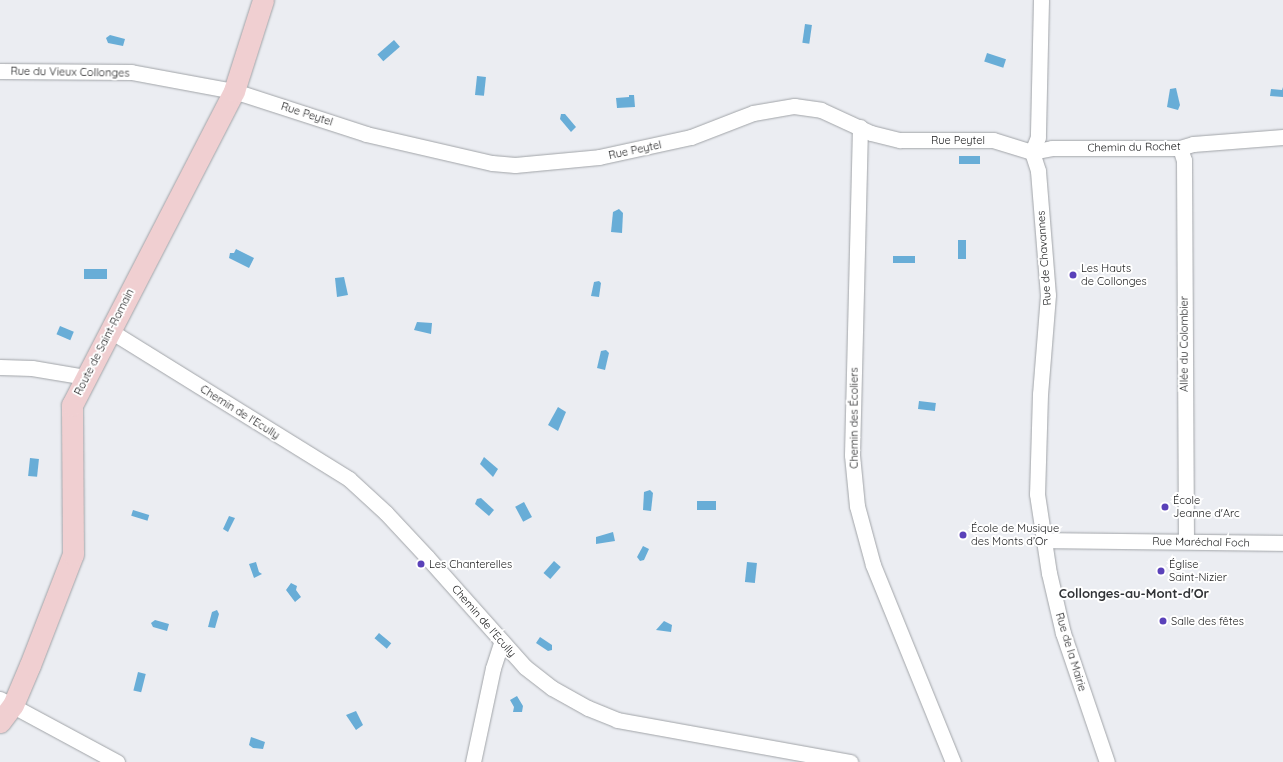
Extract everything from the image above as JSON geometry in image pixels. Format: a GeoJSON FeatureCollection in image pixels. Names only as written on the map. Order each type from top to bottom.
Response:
{"type":"FeatureCollection","features":[{"type":"Feature","properties":{"kind":"main road","name":"Route de Saint-Romain"},"geometry":{"type":"LineString","coordinates":[[0,722],[7,702],[73,554],[72,405],[109,330],[234,91],[263,0]]}},
{"type":"Feature","properties":{"kind":"street"},"geometry":{"type":"LineString","coordinates":[[1032,152],[1038,137],[1041,0]]}},
{"type":"Feature","properties":{"kind":"street","name":"Rue du Vieux Collonges"},"geometry":{"type":"LineString","coordinates":[[0,71],[131,72],[234,91]]}},
{"type":"Feature","properties":{"kind":"street","name":"Rue Peytel"},"geometry":{"type":"LineString","coordinates":[[234,91],[366,134],[492,163],[515,165],[599,157],[636,150],[691,137],[752,113],[794,106],[822,110],[871,133],[900,140],[993,140],[1032,152]]}},
{"type":"Feature","properties":{"kind":"street","name":"Chemin des Écoliers"},"geometry":{"type":"LineString","coordinates":[[860,127],[852,455],[857,506],[873,565],[953,762]]}},
{"type":"Feature","properties":{"kind":"street","name":"Chemin du Rochet"},"geometry":{"type":"LineString","coordinates":[[1032,152],[1052,148],[1180,148],[1193,144],[1283,137]]}},
{"type":"Feature","properties":{"kind":"street","name":"Allée du Colombier"},"geometry":{"type":"LineString","coordinates":[[1180,148],[1184,160],[1186,541]]}},
{"type":"Feature","properties":{"kind":"street","name":"Rue de Chavannes"},"geometry":{"type":"LineString","coordinates":[[1032,152],[1038,170],[1048,295],[1040,394],[1036,494],[1044,540]]}},
{"type":"Feature","properties":{"kind":"street","name":"Chemin de l'Ecully"},"geometry":{"type":"LineString","coordinates":[[109,330],[349,480],[386,513],[525,668],[552,688],[588,708],[617,720],[850,762]]}},
{"type":"Feature","properties":{"kind":"street"},"geometry":{"type":"LineString","coordinates":[[0,367],[32,368],[86,377]]}},
{"type":"Feature","properties":{"kind":"street","name":"Rue Maréchal Foch"},"geometry":{"type":"LineString","coordinates":[[1044,540],[1283,543]]}},
{"type":"Feature","properties":{"kind":"street","name":"Rue de la Mairie"},"geometry":{"type":"LineString","coordinates":[[1044,540],[1063,633],[1105,762]]}},
{"type":"Feature","properties":{"kind":"street"},"geometry":{"type":"LineString","coordinates":[[473,762],[493,668],[502,642]]}},
{"type":"Feature","properties":{"kind":"street"},"geometry":{"type":"LineString","coordinates":[[7,702],[117,762]]}},
{"type":"Feature","properties":{"kind":"water"},"geometry":{"type":"Polygon","coordinates":[[[805,24],[812,25],[809,44],[802,43],[805,24]]]}},
{"type":"Feature","properties":{"kind":"water"},"geometry":{"type":"Polygon","coordinates":[[[110,35],[125,39],[123,46],[108,43],[106,38],[110,35]]]}},
{"type":"Feature","properties":{"kind":"water"},"geometry":{"type":"Polygon","coordinates":[[[394,40],[400,47],[383,61],[377,54],[394,40]]]}},
{"type":"Feature","properties":{"kind":"water"},"geometry":{"type":"Polygon","coordinates":[[[987,53],[1006,59],[1003,68],[984,62],[987,53]]]}},
{"type":"Feature","properties":{"kind":"water"},"geometry":{"type":"Polygon","coordinates":[[[477,76],[486,77],[484,96],[475,95],[477,76]]]}},
{"type":"Feature","properties":{"kind":"water"},"geometry":{"type":"Polygon","coordinates":[[[1283,87],[1283,97],[1270,96],[1271,89],[1282,90],[1283,87]]]}},
{"type":"Feature","properties":{"kind":"water"},"geometry":{"type":"Polygon","coordinates":[[[1176,88],[1180,105],[1178,110],[1167,107],[1170,89],[1176,88]]]}},
{"type":"Feature","properties":{"kind":"water"},"geometry":{"type":"Polygon","coordinates":[[[629,95],[634,95],[635,107],[617,108],[616,98],[629,97],[629,95]]]}},
{"type":"Feature","properties":{"kind":"water"},"geometry":{"type":"Polygon","coordinates":[[[561,114],[565,114],[576,127],[571,132],[560,119],[561,114]]]}},
{"type":"Feature","properties":{"kind":"water"},"geometry":{"type":"Polygon","coordinates":[[[959,156],[980,156],[980,164],[959,164],[959,156]]]}},
{"type":"Feature","properties":{"kind":"water"},"geometry":{"type":"Polygon","coordinates":[[[619,209],[623,213],[622,233],[611,232],[613,212],[619,209]]]}},
{"type":"Feature","properties":{"kind":"water"},"geometry":{"type":"Polygon","coordinates":[[[958,240],[966,240],[966,259],[958,259],[958,240]]]}},
{"type":"Feature","properties":{"kind":"water"},"geometry":{"type":"Polygon","coordinates":[[[236,249],[254,258],[249,268],[229,258],[230,253],[234,253],[236,249]]]}},
{"type":"Feature","properties":{"kind":"water"},"geometry":{"type":"Polygon","coordinates":[[[893,256],[915,256],[915,263],[893,263],[893,256]]]}},
{"type":"Feature","properties":{"kind":"water"},"geometry":{"type":"Polygon","coordinates":[[[84,269],[107,269],[107,279],[84,279],[84,269]]]}},
{"type":"Feature","properties":{"kind":"water"},"geometry":{"type":"Polygon","coordinates":[[[344,277],[348,295],[337,297],[335,278],[344,277]]]}},
{"type":"Feature","properties":{"kind":"water"},"geometry":{"type":"Polygon","coordinates":[[[599,281],[601,283],[599,297],[591,296],[594,282],[599,281]]]}},
{"type":"Feature","properties":{"kind":"water"},"geometry":{"type":"Polygon","coordinates":[[[417,322],[432,323],[431,334],[414,330],[417,322]]]}},
{"type":"Feature","properties":{"kind":"water"},"geometry":{"type":"Polygon","coordinates":[[[60,326],[74,332],[70,340],[56,334],[60,326]]]}},
{"type":"Feature","properties":{"kind":"water"},"geometry":{"type":"Polygon","coordinates":[[[606,350],[609,353],[605,370],[597,368],[601,351],[606,350]]]}},
{"type":"Feature","properties":{"kind":"water"},"geometry":{"type":"Polygon","coordinates":[[[919,401],[936,403],[935,411],[918,409],[919,401]]]}},
{"type":"Feature","properties":{"kind":"water"},"geometry":{"type":"Polygon","coordinates":[[[558,407],[566,412],[558,431],[548,425],[558,407]]]}},
{"type":"Feature","properties":{"kind":"water"},"geometry":{"type":"Polygon","coordinates":[[[484,457],[498,469],[493,477],[480,464],[484,457]]]}},
{"type":"Feature","properties":{"kind":"water"},"geometry":{"type":"Polygon","coordinates":[[[30,458],[39,459],[37,477],[28,476],[30,458]]]}},
{"type":"Feature","properties":{"kind":"water"},"geometry":{"type":"Polygon","coordinates":[[[650,490],[653,493],[651,511],[643,510],[644,492],[650,490]]]}},
{"type":"Feature","properties":{"kind":"water"},"geometry":{"type":"Polygon","coordinates":[[[481,498],[494,510],[489,516],[475,504],[477,499],[481,498]]]}},
{"type":"Feature","properties":{"kind":"water"},"geometry":{"type":"Polygon","coordinates":[[[697,501],[716,501],[716,510],[697,510],[697,501]]]}},
{"type":"Feature","properties":{"kind":"water"},"geometry":{"type":"Polygon","coordinates":[[[524,502],[532,517],[523,522],[515,507],[524,502]]]}},
{"type":"Feature","properties":{"kind":"water"},"geometry":{"type":"Polygon","coordinates":[[[133,510],[149,515],[148,521],[131,516],[133,510]]]}},
{"type":"Feature","properties":{"kind":"water"},"geometry":{"type":"Polygon","coordinates":[[[229,516],[235,518],[228,532],[223,529],[229,516]]]}},
{"type":"Feature","properties":{"kind":"water"},"geometry":{"type":"Polygon","coordinates":[[[613,532],[615,541],[596,544],[596,537],[613,532]]]}},
{"type":"Feature","properties":{"kind":"water"},"geometry":{"type":"Polygon","coordinates":[[[643,546],[649,549],[644,560],[640,561],[637,557],[643,546]]]}},
{"type":"Feature","properties":{"kind":"water"},"geometry":{"type":"Polygon","coordinates":[[[554,561],[561,567],[550,579],[544,573],[554,561]]]}},
{"type":"Feature","properties":{"kind":"water"},"geometry":{"type":"Polygon","coordinates":[[[256,562],[259,572],[262,574],[254,578],[249,564],[256,562]]]}},
{"type":"Feature","properties":{"kind":"water"},"geometry":{"type":"Polygon","coordinates":[[[747,562],[757,563],[755,583],[745,582],[747,562]]]}},
{"type":"Feature","properties":{"kind":"water"},"geometry":{"type":"Polygon","coordinates":[[[291,583],[297,586],[296,590],[301,597],[295,602],[286,590],[291,583]]]}},
{"type":"Feature","properties":{"kind":"water"},"geometry":{"type":"Polygon","coordinates":[[[217,610],[219,614],[215,628],[208,627],[212,612],[217,610]]]}},
{"type":"Feature","properties":{"kind":"water"},"geometry":{"type":"Polygon","coordinates":[[[155,620],[169,624],[167,631],[153,627],[151,623],[155,620]]]}},
{"type":"Feature","properties":{"kind":"water"},"geometry":{"type":"Polygon","coordinates":[[[664,621],[672,625],[671,632],[656,630],[664,621]]]}},
{"type":"Feature","properties":{"kind":"water"},"geometry":{"type":"Polygon","coordinates":[[[379,633],[391,643],[387,649],[375,638],[379,633]]]}},
{"type":"Feature","properties":{"kind":"water"},"geometry":{"type":"Polygon","coordinates":[[[540,637],[552,645],[552,650],[548,651],[536,643],[540,637]]]}},
{"type":"Feature","properties":{"kind":"water"},"geometry":{"type":"Polygon","coordinates":[[[138,672],[146,674],[141,692],[133,690],[138,672]]]}},
{"type":"Feature","properties":{"kind":"water"},"geometry":{"type":"Polygon","coordinates":[[[517,696],[523,706],[522,712],[513,712],[514,707],[510,700],[517,696]]]}},
{"type":"Feature","properties":{"kind":"water"},"geometry":{"type":"Polygon","coordinates":[[[356,711],[363,725],[356,730],[346,715],[356,711]]]}},
{"type":"Feature","properties":{"kind":"water"},"geometry":{"type":"Polygon","coordinates":[[[251,737],[265,742],[263,749],[253,748],[249,745],[251,737]]]}},
{"type":"Feature","properties":{"kind":"place","name":"Les Hauts de Collonges"},"geometry":{"type":"Point","coordinates":[1073,275]}},
{"type":"Feature","properties":{"kind":"place","name":"École Jeanne d'Arc"},"geometry":{"type":"Point","coordinates":[1165,507]}},
{"type":"Feature","properties":{"kind":"place","name":"École de Musique des Monts d’Or"},"geometry":{"type":"Point","coordinates":[963,535]}},
{"type":"Feature","properties":{"kind":"place","name":"Les Chanterelles"},"geometry":{"type":"Point","coordinates":[421,564]}},
{"type":"Feature","properties":{"kind":"place","name":"Église Saint-Nizier"},"geometry":{"type":"Point","coordinates":[1161,571]}},
{"type":"Feature","properties":{"kind":"place","name":"Salle des fêtes"},"geometry":{"type":"Point","coordinates":[1163,621]}},
{"type":"Feature","properties":{"kind":"district","name":"Collonges-au-Mont-d'Or"},"geometry":{"type":"Point","coordinates":[1134,593]}}]}
